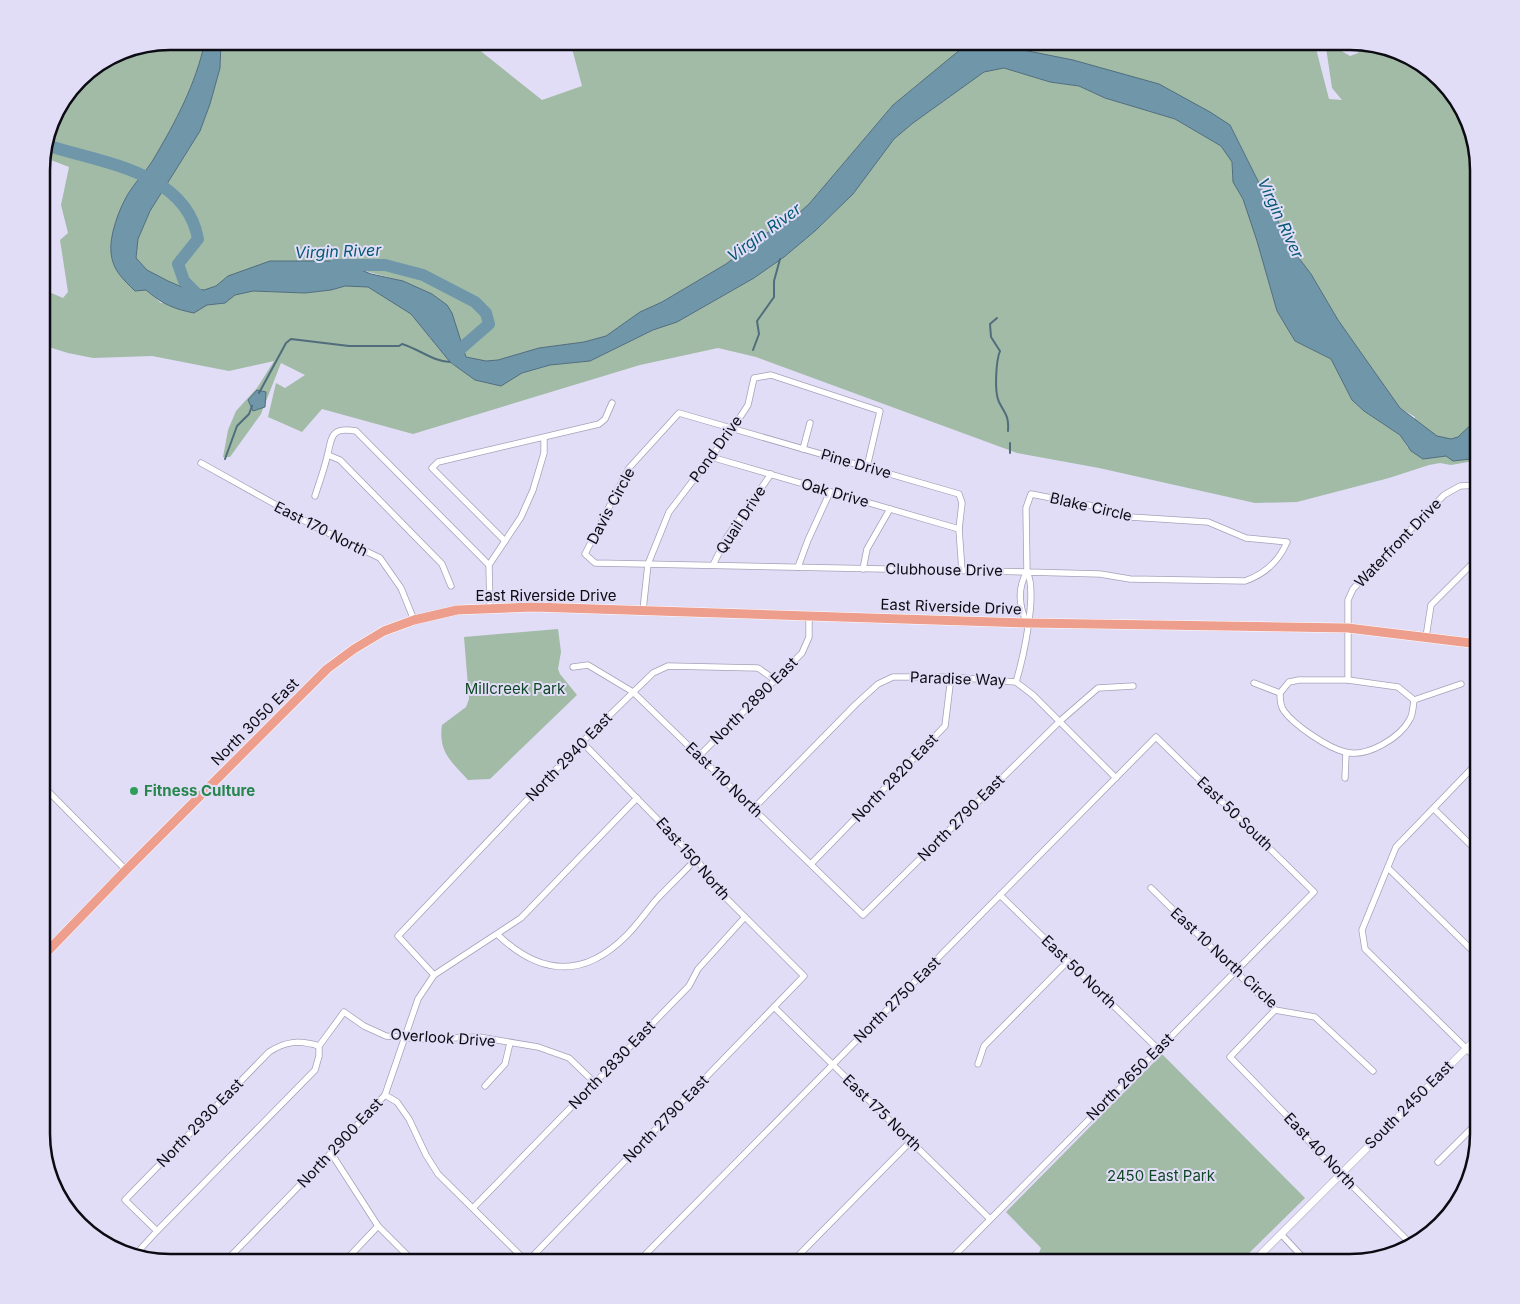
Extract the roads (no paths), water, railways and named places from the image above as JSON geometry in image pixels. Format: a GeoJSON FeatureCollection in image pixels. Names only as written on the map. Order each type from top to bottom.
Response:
{"type":"FeatureCollection","features":[{"type":"Feature","properties":{"kind":"main road","name":"East Riverside Drive"},"geometry":{"type":"LineString","coordinates":[[418,619],[457,610],[534,607],[1027,623],[1348,628],[1470,643]]}},
{"type":"Feature","properties":{"kind":"main road","name":"North 3050 East"},"geometry":{"type":"LineString","coordinates":[[50,949],[327,669],[354,649],[376,636],[418,619]]}},
{"type":"Feature","properties":{"kind":"street","name":"Pond Drive"},"geometry":{"type":"LineString","coordinates":[[643,610],[648,564],[669,512],[733,428],[748,405],[754,378],[771,374],[880,411],[867,467]]}},
{"type":"Feature","properties":{"kind":"street"},"geometry":{"type":"LineString","coordinates":[[505,541],[432,468],[438,462],[544,439],[599,424],[605,419],[612,403]]}},
{"type":"Feature","properties":{"kind":"street","name":"Pine Drive"},"geometry":{"type":"LineString","coordinates":[[679,413],[959,494],[962,503],[959,529],[962,571]]}},
{"type":"Feature","properties":{"kind":"street","name":"Davis Circle"},"geometry":{"type":"LineString","coordinates":[[585,554],[629,468],[679,413]]}},
{"type":"Feature","properties":{"kind":"street"},"geometry":{"type":"LineString","coordinates":[[803,449],[810,423]]}},
{"type":"Feature","properties":{"kind":"street"},"geometry":{"type":"LineString","coordinates":[[315,496],[328,455],[328,443],[332,436],[341,430],[356,431],[489,565]]}},
{"type":"Feature","properties":{"kind":"street"},"geometry":{"type":"LineString","coordinates":[[490,609],[489,565],[521,517],[533,490],[544,453],[544,439]]}},
{"type":"Feature","properties":{"kind":"street"},"geometry":{"type":"LineString","coordinates":[[328,455],[340,460],[442,564],[451,586]]}},
{"type":"Feature","properties":{"kind":"street","name":"Oak Drive"},"geometry":{"type":"LineString","coordinates":[[711,457],[959,529]]}},
{"type":"Feature","properties":{"kind":"street","name":"East 170 North"},"geometry":{"type":"LineString","coordinates":[[201,463],[291,514],[380,558],[401,588],[418,619]]}},
{"type":"Feature","properties":{"kind":"street","name":"Quail Drive"},"geometry":{"type":"LineString","coordinates":[[713,565],[727,537],[771,474]]}},
{"type":"Feature","properties":{"kind":"street","name":"Waterfront Drive"},"geometry":{"type":"LineString","coordinates":[[1348,680],[1348,600],[1353,589],[1444,495],[1460,486],[1470,485]]}},
{"type":"Feature","properties":{"kind":"street"},"geometry":{"type":"LineString","coordinates":[[798,567],[830,492]]}},
{"type":"Feature","properties":{"kind":"street","name":"Blake Circle"},"geometry":{"type":"LineString","coordinates":[[1027,572],[1026,508],[1031,494],[1098,507],[1130,517],[1208,522],[1246,538],[1287,542]]}},
{"type":"Feature","properties":{"kind":"street"},"geometry":{"type":"LineString","coordinates":[[863,569],[867,549],[890,509]]}},
{"type":"Feature","properties":{"kind":"street","name":"Clubhouse Drive"},"geometry":{"type":"LineString","coordinates":[[585,554],[595,563],[1100,574],[1130,579],[1245,581],[1260,576],[1282,554],[1287,542]]}},
{"type":"Feature","properties":{"kind":"street"},"geometry":{"type":"LineString","coordinates":[[1426,637],[1431,605],[1470,566]]}},
{"type":"Feature","properties":{"kind":"street"},"geometry":{"type":"LineString","coordinates":[[1016,682],[1024,658],[1027,623],[1031,612],[1032,579],[1027,572],[1022,580],[1020,610],[1027,623]]}},
{"type":"Feature","properties":{"kind":"street","name":"North 2890 East"},"geometry":{"type":"LineString","coordinates":[[699,756],[802,653],[809,637],[809,616]]}},
{"type":"Feature","properties":{"kind":"street","name":"East 110 North"},"geometry":{"type":"LineString","coordinates":[[573,667],[588,666],[633,692],[863,915]]}},
{"type":"Feature","properties":{"kind":"street","name":"North 2940 East"},"geometry":{"type":"LineString","coordinates":[[434,975],[398,936],[582,742],[653,673],[668,666],[758,668],[775,680]]}},
{"type":"Feature","properties":{"kind":"street","name":"Paradise Way"},"geometry":{"type":"LineString","coordinates":[[754,808],[878,684],[893,677],[951,677],[1016,682],[1060,721],[1116,778]]}},
{"type":"Feature","properties":{"kind":"street","name":"North 2820 East"},"geometry":{"type":"LineString","coordinates":[[811,864],[945,726],[951,677]]}},
{"type":"Feature","properties":{"kind":"street"},"geometry":{"type":"LineString","coordinates":[[1299,680],[1348,680],[1398,686],[1414,700],[1411,718],[1400,732],[1388,742],[1373,749],[1346,753],[1327,744],[1284,711],[1280,702],[1280,693],[1290,682],[1299,680]]}},
{"type":"Feature","properties":{"kind":"street"},"geometry":{"type":"LineString","coordinates":[[1254,683],[1280,693]]}},
{"type":"Feature","properties":{"kind":"street"},"geometry":{"type":"LineString","coordinates":[[1414,700],[1461,684]]}},
{"type":"Feature","properties":{"kind":"street","name":"North 2790 East"},"geometry":{"type":"LineString","coordinates":[[863,915],[1060,721],[1098,688],[1133,686]]}},
{"type":"Feature","properties":{"kind":"street","name":"North 2750 East"},"geometry":{"type":"LineString","coordinates":[[647,1254],[1156,737]]}},
{"type":"Feature","properties":{"kind":"street","name":"East 50 South"},"geometry":{"type":"LineString","coordinates":[[1156,737],[1314,892]]}},
{"type":"Feature","properties":{"kind":"street","name":"East 150 North"},"geometry":{"type":"LineString","coordinates":[[582,742],[696,859],[727,899],[804,976]]}},
{"type":"Feature","properties":{"kind":"street"},"geometry":{"type":"LineString","coordinates":[[1344,778],[1346,753]]}},
{"type":"Feature","properties":{"kind":"street"},"geometry":{"type":"LineString","coordinates":[[1470,771],[1396,847],[1362,930],[1365,949],[1470,1052]]}},
{"type":"Feature","properties":{"kind":"street"},"geometry":{"type":"LineString","coordinates":[[50,793],[126,870]]}},
{"type":"Feature","properties":{"kind":"street","name":"North 2900 East"},"geometry":{"type":"LineString","coordinates":[[233,1254],[385,1095],[418,999],[434,975],[498,935],[521,918],[637,798]]}},
{"type":"Feature","properties":{"kind":"street"},"geometry":{"type":"LineString","coordinates":[[1434,809],[1470,844]]}},
{"type":"Feature","properties":{"kind":"street"},"geometry":{"type":"LineString","coordinates":[[498,935],[514,950],[539,963],[556,967],[572,966],[592,960],[611,949],[627,935],[656,900],[696,859]]}},
{"type":"Feature","properties":{"kind":"street"},"geometry":{"type":"LineString","coordinates":[[1388,868],[1470,949]]}},
{"type":"Feature","properties":{"kind":"street","name":"East 10 North Circle"},"geometry":{"type":"LineString","coordinates":[[1151,888],[1275,1010],[1315,1017],[1373,1071]]}},
{"type":"Feature","properties":{"kind":"street","name":"North 2650 East"},"geometry":{"type":"LineString","coordinates":[[955,1254],[1314,892]]}},
{"type":"Feature","properties":{"kind":"street","name":"East 50 North"},"geometry":{"type":"LineString","coordinates":[[1000,895],[1158,1049]]}},
{"type":"Feature","properties":{"kind":"street","name":"North 2830 East"},"geometry":{"type":"LineString","coordinates":[[473,1208],[689,986],[698,968],[745,917]]}},
{"type":"Feature","properties":{"kind":"street"},"geometry":{"type":"LineString","coordinates":[[978,1064],[984,1046],[1068,961]]}},
{"type":"Feature","properties":{"kind":"street","name":"North 2790 East"},"geometry":{"type":"LineString","coordinates":[[536,1254],[804,976]]}},
{"type":"Feature","properties":{"kind":"street","name":"East 175 North"},"geometry":{"type":"LineString","coordinates":[[774,1007],[990,1219]]}},
{"type":"Feature","properties":{"kind":"street","name":"East 40 North"},"geometry":{"type":"LineString","coordinates":[[1275,1010],[1230,1057],[1294,1123],[1316,1150],[1407,1240]]}},
{"type":"Feature","properties":{"kind":"street","name":"Overlook Drive"},"geometry":{"type":"LineString","coordinates":[[319,1046],[344,1012],[364,1026],[386,1036],[423,1039],[479,1037],[538,1047],[569,1058],[595,1083]]}},
{"type":"Feature","properties":{"kind":"street","name":"North 2930 East"},"geometry":{"type":"LineString","coordinates":[[157,1231],[125,1200],[269,1052],[280,1045],[293,1041],[319,1046]]}},
{"type":"Feature","properties":{"kind":"street"},"geometry":{"type":"LineString","coordinates":[[485,1086],[505,1064],[510,1043]]}},
{"type":"Feature","properties":{"kind":"street","name":"South 2450 East"},"geometry":{"type":"LineString","coordinates":[[1261,1254],[1470,1044]]}},
{"type":"Feature","properties":{"kind":"street"},"geometry":{"type":"LineString","coordinates":[[140,1250],[315,1070],[319,1056],[319,1046]]}},
{"type":"Feature","properties":{"kind":"street"},"geometry":{"type":"LineString","coordinates":[[385,1095],[397,1102],[409,1119],[426,1155],[438,1174],[520,1254]]}},
{"type":"Feature","properties":{"kind":"street"},"geometry":{"type":"LineString","coordinates":[[1438,1162],[1470,1130]]}},
{"type":"Feature","properties":{"kind":"street"},"geometry":{"type":"LineString","coordinates":[[800,1254],[911,1141]]}},
{"type":"Feature","properties":{"kind":"street"},"geometry":{"type":"LineString","coordinates":[[331,1153],[378,1226],[406,1254]]}},
{"type":"Feature","properties":{"kind":"street"},"geometry":{"type":"LineString","coordinates":[[352,1254],[378,1226]]}},
{"type":"Feature","properties":{"kind":"street"},"geometry":{"type":"LineString","coordinates":[[1281,1234],[1300,1254]]}},
{"type":"Feature","properties":{"kind":"water"},"geometry":{"type":"Polygon","coordinates":[[[203,50],[221,50],[220,68],[200,131],[150,211],[138,239],[136,258],[147,270],[182,287],[204,290],[216,286],[228,276],[270,261],[339,261],[371,274],[403,281],[432,294],[447,305],[452,313],[466,357],[486,361],[498,360],[539,348],[584,342],[606,336],[640,312],[662,302],[726,264],[765,234],[790,221],[809,204],[893,105],[960,50],[1023,50],[1073,60],[1159,84],[1230,125],[1292,249],[1311,274],[1338,320],[1400,408],[1437,436],[1451,439],[1458,437],[1470,426],[1470,459],[1453,461],[1446,456],[1423,459],[1411,451],[1400,435],[1364,411],[1352,400],[1331,359],[1295,341],[1277,311],[1243,199],[1233,182],[1232,162],[1221,146],[1175,119],[1105,98],[1079,86],[1050,82],[1004,68],[984,72],[894,139],[853,194],[815,231],[784,257],[754,278],[677,322],[653,330],[590,361],[550,365],[522,373],[501,386],[475,380],[450,362],[411,314],[368,287],[345,286],[331,290],[305,293],[253,291],[235,295],[225,303],[207,305],[194,313],[180,310],[157,299],[146,290],[135,291],[116,270],[112,259],[111,246],[115,223],[121,207],[153,160],[177,117],[203,50]]]}},
{"type":"Feature","properties":{"kind":"water"},"geometry":{"type":"Polygon","coordinates":[[[257,390],[266,392],[265,407],[253,411],[248,400],[257,390]]]}},
{"type":"Feature","properties":{"kind":"waterway","name":"Virgin River"},"geometry":{"type":"LineString","coordinates":[[52,147],[138,173],[159,184],[177,198],[190,216],[198,239],[178,264],[184,281],[201,298]]}},
{"type":"Feature","properties":{"kind":"waterway"},"geometry":{"type":"LineString","coordinates":[[753,350],[759,334],[757,321],[774,297],[774,281],[780,259]]}},
{"type":"Feature","properties":{"kind":"waterway","name":"Virgin River"},"geometry":{"type":"LineString","coordinates":[[335,265],[385,265],[423,275],[475,302],[486,313],[489,324],[458,351],[456,359],[458,360]]}},
{"type":"Feature","properties":{"kind":"waterway"},"geometry":{"type":"LineString","coordinates":[[997,318],[990,324],[991,337],[1000,351],[996,391],[1007,418],[1008,431]]}},
{"type":"Feature","properties":{"kind":"waterway"},"geometry":{"type":"LineString","coordinates":[[259,393],[286,343],[291,339],[349,346],[399,346],[402,344],[432,358],[450,362]]}},
{"type":"Feature","properties":{"kind":"waterway"},"geometry":{"type":"LineString","coordinates":[[225,459],[237,426],[249,414],[252,406]]}},
{"type":"Feature","properties":{"kind":"waterway"},"geometry":{"type":"LineString","coordinates":[[1010,443],[1010,453]]}},
{"type":"Feature","properties":{"kind":"place","name":"Fitness Culture"},"geometry":{"type":"Point","coordinates":[134,791]}},
{"type":"Feature","properties":{"kind":"park label","name":"Millcreek Park"},"geometry":{"type":"Point","coordinates":[515,689]}},
{"type":"Feature","properties":{"kind":"park label","name":"2450 East Park"},"geometry":{"type":"Point","coordinates":[1161,1176]}}]}
